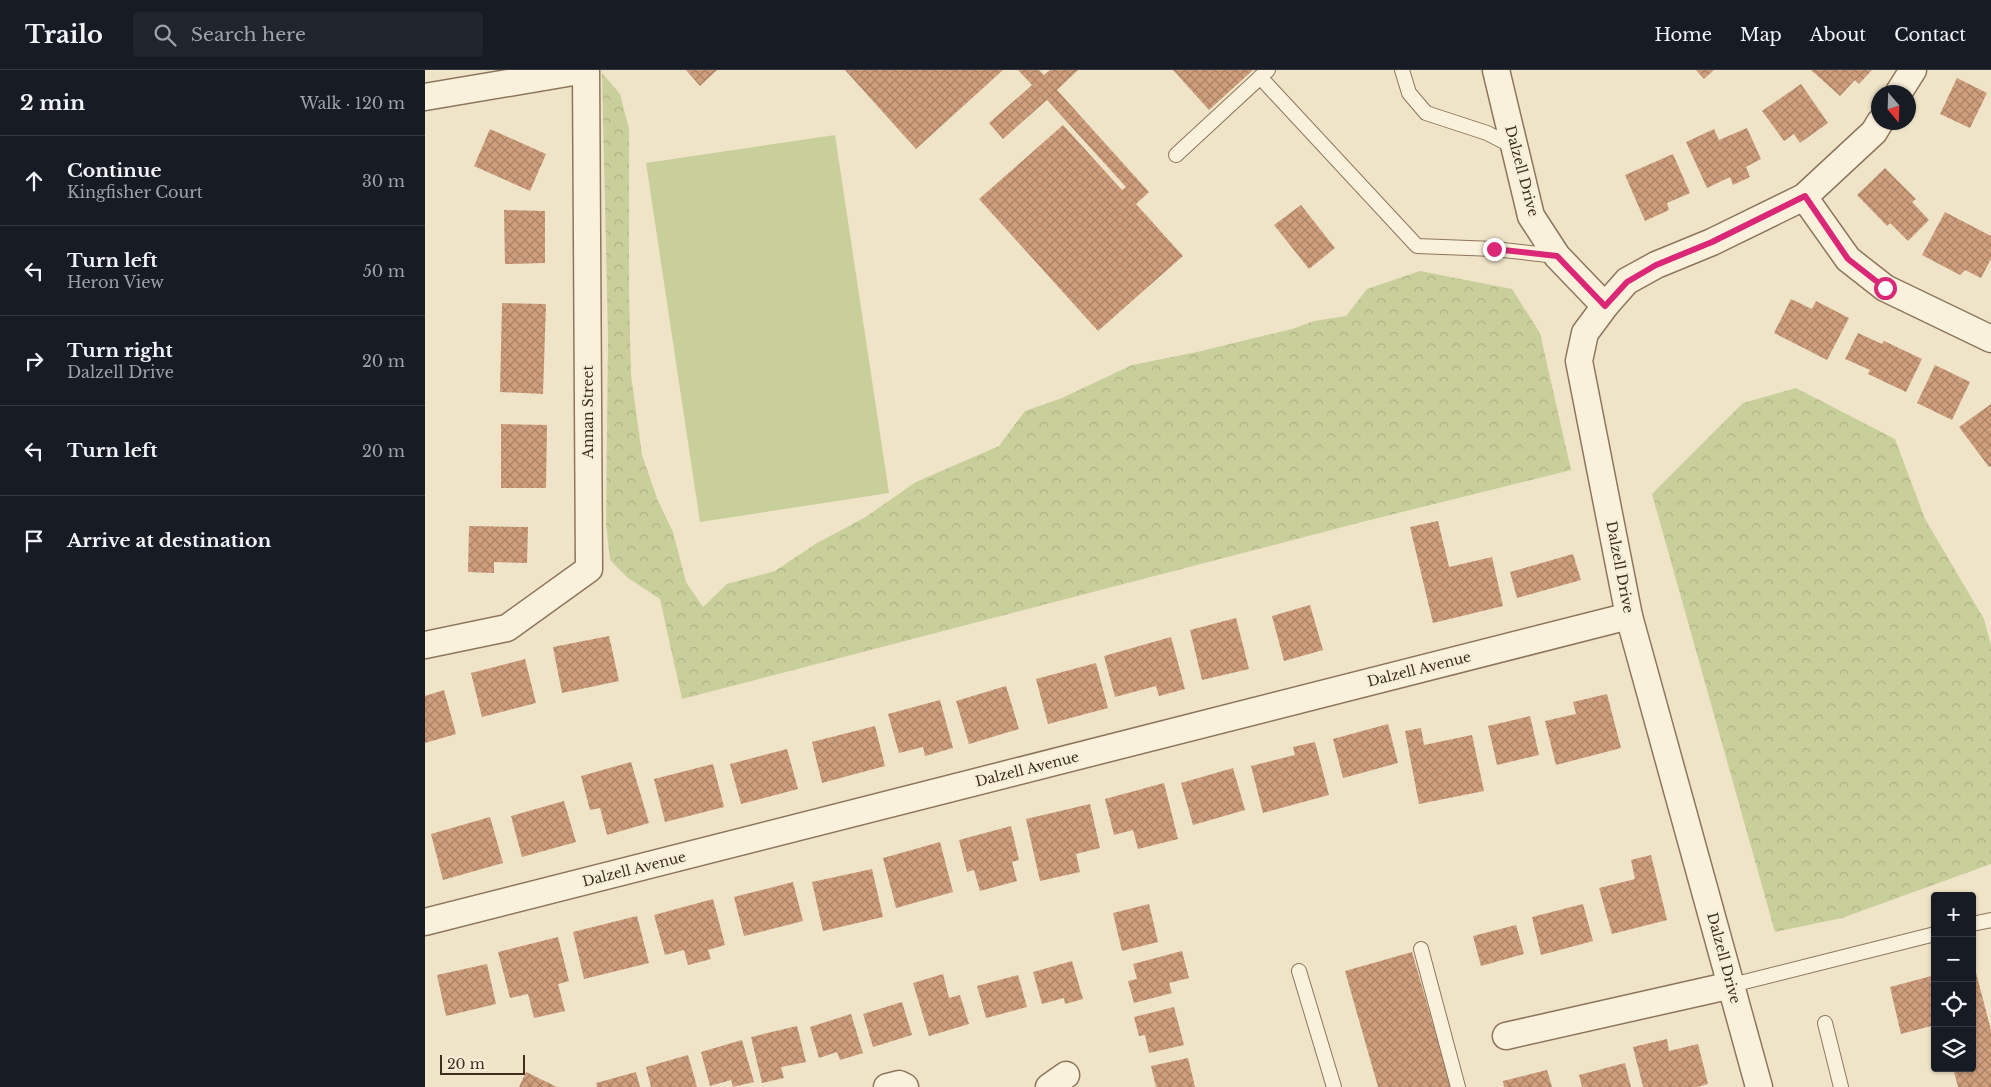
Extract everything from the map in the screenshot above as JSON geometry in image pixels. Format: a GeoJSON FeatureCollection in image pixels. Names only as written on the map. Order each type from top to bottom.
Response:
{"type":"FeatureCollection","features":[{"type":"Feature","properties":{"kind":"street"},"geometry":{"type":"LineString","coordinates":[[425,97],[586,70]]}},
{"type":"Feature","properties":{"kind":"street","name":"Annan Street"},"geometry":{"type":"LineString","coordinates":[[425,645],[507,628],[589,570],[586,70]]}},
{"type":"Feature","properties":{"kind":"street","name":"Dalzell Drive"},"geometry":{"type":"LineString","coordinates":[[1496,70],[1531,216],[1557,256],[1605,306],[1585,334],[1579,362],[1629,616],[1759,1087]]}},
{"type":"Feature","properties":{"kind":"street"},"geometry":{"type":"LineString","coordinates":[[1903,85],[1913,70]]}},
{"type":"Feature","properties":{"kind":"street"},"geometry":{"type":"LineString","coordinates":[[1605,306],[1627,282],[1656,265],[1712,242],[1805,196],[1875,130]]}},
{"type":"Feature","properties":{"kind":"street"},"geometry":{"type":"LineString","coordinates":[[1805,196],[1848,259],[1885,288],[1991,339]]}},
{"type":"Feature","properties":{"kind":"street","name":"Dalzell Avenue"},"geometry":{"type":"LineString","coordinates":[[425,922],[1629,616]]}},
{"type":"Feature","properties":{"kind":"street"},"geometry":{"type":"LineString","coordinates":[[1507,1036],[1732,985]]}},
{"type":"Feature","properties":{"kind":"street"},"geometry":{"type":"LineString","coordinates":[[887,1087],[899,1084],[905,1087]]}},
{"type":"Feature","properties":{"kind":"lane"},"geometry":{"type":"LineString","coordinates":[[1402,70],[1409,94],[1427,113],[1487,133],[1515,147]]}},
{"type":"Feature","properties":{"kind":"lane"},"geometry":{"type":"LineString","coordinates":[[1176,155],[1264,74],[1417,246],[1494,249],[1557,256]]}},
{"type":"Feature","properties":{"kind":"lane"},"geometry":{"type":"LineString","coordinates":[[1976,923],[1991,920]]}},
{"type":"Feature","properties":{"kind":"lane"},"geometry":{"type":"LineString","coordinates":[[1732,985],[1931,935]]}},
{"type":"Feature","properties":{"kind":"lane"},"geometry":{"type":"LineString","coordinates":[[1421,949],[1458,1087]]}},
{"type":"Feature","properties":{"kind":"lane"},"geometry":{"type":"LineString","coordinates":[[1299,971],[1334,1087]]}},
{"type":"Feature","properties":{"kind":"lane"},"geometry":{"type":"LineString","coordinates":[[1825,1023],[1841,1087]]}},
{"type":"Feature","properties":{"kind":"green space"},"geometry":{"type":"Polygon","coordinates":[[[602,73],[620,94],[629,129],[631,375],[642,455],[658,501],[673,532],[686,582],[703,607],[727,584],[775,571],[817,543],[864,518],[916,482],[999,446],[1025,411],[1062,398],[1132,365],[1197,352],[1292,329],[1314,321],[1346,316],[1367,289],[1420,271],[1512,289],[1540,333],[1571,470],[1358,523],[682,699],[660,599],[628,578],[610,560],[606,524],[608,336],[602,73]]]}},
{"type":"Feature","properties":{"kind":"green space"},"geometry":{"type":"Polygon","coordinates":[[[835,135],[889,493],[700,522],[646,163],[835,135]]]}},
{"type":"Feature","properties":{"kind":"green space"},"geometry":{"type":"Polygon","coordinates":[[[1796,388],[1895,439],[1925,519],[1984,619],[1991,645],[1991,864],[1842,918],[1775,932],[1652,494],[1743,403],[1796,388]]]}},
{"type":"Feature","properties":{"kind":"building"},"geometry":{"type":"Polygon","coordinates":[[[686,70],[717,70],[700,86],[686,70]]]}},
{"type":"Feature","properties":{"kind":"building"},"geometry":{"type":"Polygon","coordinates":[[[845,70],[1003,70],[916,149],[845,70]]]}},
{"type":"Feature","properties":{"kind":"building"},"geometry":{"type":"Polygon","coordinates":[[[1018,70],[1039,70],[1044,75],[1050,70],[1078,70],[1057,90],[1149,192],[1136,204],[1183,256],[1098,331],[979,199],[1063,125],[1122,190],[1126,187],[1047,100],[1003,139],[989,123],[1032,85],[1018,70]]]}},
{"type":"Feature","properties":{"kind":"building"},"geometry":{"type":"Polygon","coordinates":[[[1173,70],[1253,70],[1209,110],[1173,70]]]}},
{"type":"Feature","properties":{"kind":"building"},"geometry":{"type":"Polygon","coordinates":[[[1696,70],[1714,70],[1704,79],[1696,70]]]}},
{"type":"Feature","properties":{"kind":"building"},"geometry":{"type":"Polygon","coordinates":[[[1811,70],[1872,70],[1859,84],[1855,80],[1840,96],[1811,70]]]}},
{"type":"Feature","properties":{"kind":"building"},"geometry":{"type":"Polygon","coordinates":[[[1957,78],[1987,93],[1970,128],[1940,114],[1957,78]]]}},
{"type":"Feature","properties":{"kind":"building"},"geometry":{"type":"Polygon","coordinates":[[[1801,84],[1828,123],[1800,143],[1794,134],[1784,141],[1762,111],[1801,84]]]}},
{"type":"Feature","properties":{"kind":"building"},"geometry":{"type":"Polygon","coordinates":[[[1747,128],[1761,159],[1746,167],[1750,177],[1733,185],[1730,177],[1707,188],[1686,142],[1714,129],[1719,140],[1747,128]]]}},
{"type":"Feature","properties":{"kind":"building"},"geometry":{"type":"Polygon","coordinates":[[[490,129],[546,154],[530,191],[474,166],[490,129]]]}},
{"type":"Feature","properties":{"kind":"building"},"geometry":{"type":"Polygon","coordinates":[[[1673,154],[1690,193],[1667,203],[1669,210],[1645,221],[1625,175],[1673,154]]]}},
{"type":"Feature","properties":{"kind":"building"},"geometry":{"type":"Polygon","coordinates":[[[1885,168],[1916,199],[1912,202],[1929,220],[1908,241],[1890,223],[1887,226],[1857,195],[1885,168]]]}},
{"type":"Feature","properties":{"kind":"building"},"geometry":{"type":"Polygon","coordinates":[[[1301,205],[1335,248],[1309,269],[1274,225],[1301,205]]]}},
{"type":"Feature","properties":{"kind":"building"},"geometry":{"type":"Polygon","coordinates":[[[504,210],[545,211],[545,263],[505,264],[504,210]]]}},
{"type":"Feature","properties":{"kind":"building"},"geometry":{"type":"Polygon","coordinates":[[[1945,212],[1991,236],[1991,259],[1981,278],[1965,270],[1960,275],[1922,255],[1945,212]]]}},
{"type":"Feature","properties":{"kind":"building"},"geometry":{"type":"Polygon","coordinates":[[[1791,299],[1812,309],[1816,301],[1849,318],[1827,360],[1774,333],[1791,299]]]}},
{"type":"Feature","properties":{"kind":"building"},"geometry":{"type":"Polygon","coordinates":[[[502,303],[546,304],[543,394],[500,392],[502,303]]]}},
{"type":"Feature","properties":{"kind":"building"},"geometry":{"type":"Polygon","coordinates":[[[1858,333],[1882,344],[1884,341],[1922,359],[1906,392],[1868,374],[1870,370],[1845,359],[1858,333]]]}},
{"type":"Feature","properties":{"kind":"building"},"geometry":{"type":"Polygon","coordinates":[[[1935,365],[1970,382],[1952,420],[1917,403],[1935,365]]]}},
{"type":"Feature","properties":{"kind":"building"},"geometry":{"type":"Polygon","coordinates":[[[1991,404],[1991,466],[1989,467],[1959,427],[1991,404]]]}},
{"type":"Feature","properties":{"kind":"building"},"geometry":{"type":"Polygon","coordinates":[[[501,424],[547,425],[546,488],[501,488],[501,424]]]}},
{"type":"Feature","properties":{"kind":"building"},"geometry":{"type":"Polygon","coordinates":[[[1438,521],[1449,567],[1492,557],[1503,606],[1433,623],[1410,527],[1438,521]]]}},
{"type":"Feature","properties":{"kind":"building"},"geometry":{"type":"Polygon","coordinates":[[[469,526],[528,527],[527,563],[494,562],[494,573],[468,572],[469,526]]]}},
{"type":"Feature","properties":{"kind":"building"},"geometry":{"type":"Polygon","coordinates":[[[1573,554],[1581,580],[1517,598],[1510,572],[1573,554]]]}},
{"type":"Feature","properties":{"kind":"building"},"geometry":{"type":"Polygon","coordinates":[[[1310,605],[1323,650],[1284,661],[1272,616],[1310,605]]]}},
{"type":"Feature","properties":{"kind":"building"},"geometry":{"type":"Polygon","coordinates":[[[1236,618],[1249,669],[1202,680],[1190,630],[1236,618]]]}},
{"type":"Feature","properties":{"kind":"building"},"geometry":{"type":"Polygon","coordinates":[[[609,636],[619,681],[562,693],[553,647],[609,636]]]}},
{"type":"Feature","properties":{"kind":"building"},"geometry":{"type":"Polygon","coordinates":[[[1171,637],[1185,689],[1159,696],[1156,686],[1115,697],[1104,656],[1171,637]]]}},
{"type":"Feature","properties":{"kind":"building"},"geometry":{"type":"Polygon","coordinates":[[[525,659],[536,703],[482,717],[471,673],[525,659]]]}},
{"type":"Feature","properties":{"kind":"building"},"geometry":{"type":"Polygon","coordinates":[[[1096,663],[1108,708],[1048,724],[1036,679],[1096,663]]]}},
{"type":"Feature","properties":{"kind":"building"},"geometry":{"type":"Polygon","coordinates":[[[1006,686],[1019,729],[969,744],[956,701],[1006,686]]]}},
{"type":"Feature","properties":{"kind":"building"},"geometry":{"type":"Polygon","coordinates":[[[444,690],[456,734],[425,743],[425,696],[444,690]]]}},
{"type":"Feature","properties":{"kind":"building"},"geometry":{"type":"Polygon","coordinates":[[[1607,694],[1621,748],[1556,765],[1545,721],[1576,714],[1573,702],[1607,694]]]}},
{"type":"Feature","properties":{"kind":"building"},"geometry":{"type":"Polygon","coordinates":[[[940,700],[953,748],[925,756],[923,747],[899,753],[888,714],[940,700]]]}},
{"type":"Feature","properties":{"kind":"building"},"geometry":{"type":"Polygon","coordinates":[[[1530,716],[1539,755],[1497,765],[1488,726],[1530,716]]]}},
{"type":"Feature","properties":{"kind":"building"},"geometry":{"type":"Polygon","coordinates":[[[1388,724],[1398,763],[1343,778],[1333,739],[1388,724]]]}},
{"type":"Feature","properties":{"kind":"building"},"geometry":{"type":"Polygon","coordinates":[[[875,726],[885,766],[822,783],[812,742],[875,726]]]}},
{"type":"Feature","properties":{"kind":"building"},"geometry":{"type":"Polygon","coordinates":[[[1421,728],[1424,745],[1472,735],[1484,791],[1419,804],[1405,731],[1421,728]]]}},
{"type":"Feature","properties":{"kind":"building"},"geometry":{"type":"Polygon","coordinates":[[[1315,742],[1329,795],[1263,813],[1251,766],[1295,755],[1293,747],[1315,742]]]}},
{"type":"Feature","properties":{"kind":"building"},"geometry":{"type":"Polygon","coordinates":[[[787,749],[798,789],[741,804],[730,764],[787,749]]]}},
{"type":"Feature","properties":{"kind":"building"},"geometry":{"type":"Polygon","coordinates":[[[631,762],[649,823],[607,835],[600,808],[590,810],[581,776],[631,762]]]}},
{"type":"Feature","properties":{"kind":"building"},"geometry":{"type":"Polygon","coordinates":[[[713,764],[724,807],[665,822],[654,779],[713,764]]]}},
{"type":"Feature","properties":{"kind":"building"},"geometry":{"type":"Polygon","coordinates":[[[1233,768],[1245,810],[1193,825],[1181,783],[1233,768]]]}},
{"type":"Feature","properties":{"kind":"building"},"geometry":{"type":"Polygon","coordinates":[[[1164,783],[1178,839],[1138,849],[1133,830],[1114,835],[1105,799],[1164,783]]]}},
{"type":"Feature","properties":{"kind":"building"},"geometry":{"type":"Polygon","coordinates":[[[564,801],[576,842],[522,857],[511,816],[564,801]]]}},
{"type":"Feature","properties":{"kind":"building"},"geometry":{"type":"Polygon","coordinates":[[[1090,804],[1100,848],[1076,854],[1080,872],[1040,881],[1026,819],[1090,804]]]}},
{"type":"Feature","properties":{"kind":"building"},"geometry":{"type":"Polygon","coordinates":[[[490,817],[503,863],[443,880],[431,834],[490,817]]]}},
{"type":"Feature","properties":{"kind":"building"},"geometry":{"type":"Polygon","coordinates":[[[1011,826],[1019,860],[1012,862],[1017,881],[980,891],[974,870],[967,872],[959,840],[1011,826]]]}},
{"type":"Feature","properties":{"kind":"building"},"geometry":{"type":"Polygon","coordinates":[[[940,842],[953,892],[896,908],[883,858],[940,842]]]}},
{"type":"Feature","properties":{"kind":"building"},"geometry":{"type":"Polygon","coordinates":[[[1651,855],[1667,920],[1612,934],[1599,888],[1635,879],[1631,860],[1651,855]]]}},
{"type":"Feature","properties":{"kind":"building"},"geometry":{"type":"Polygon","coordinates":[[[872,869],[883,917],[823,931],[812,882],[872,869]]]}},
{"type":"Feature","properties":{"kind":"building"},"geometry":{"type":"Polygon","coordinates":[[[793,882],[803,921],[744,936],[734,897],[793,882]]]}},
{"type":"Feature","properties":{"kind":"building"},"geometry":{"type":"Polygon","coordinates":[[[713,899],[725,945],[708,950],[711,959],[688,965],[684,950],[665,955],[654,915],[713,899]]]}},
{"type":"Feature","properties":{"kind":"building"},"geometry":{"type":"Polygon","coordinates":[[[1149,904],[1158,942],[1122,951],[1113,913],[1149,904]]]}},
{"type":"Feature","properties":{"kind":"building"},"geometry":{"type":"Polygon","coordinates":[[[1583,904],[1593,941],[1541,955],[1532,917],[1583,904]]]}},
{"type":"Feature","properties":{"kind":"building"},"geometry":{"type":"Polygon","coordinates":[[[637,916],[649,963],[584,979],[573,932],[637,916]]]}},
{"type":"Feature","properties":{"kind":"building"},"geometry":{"type":"Polygon","coordinates":[[[1516,925],[1524,954],[1481,966],[1473,936],[1516,925]]]}},
{"type":"Feature","properties":{"kind":"building"},"geometry":{"type":"Polygon","coordinates":[[[558,937],[569,981],[558,984],[565,1011],[534,1018],[528,994],[510,998],[498,952],[558,937]]]}},
{"type":"Feature","properties":{"kind":"building"},"geometry":{"type":"Polygon","coordinates":[[[1182,951],[1189,978],[1169,983],[1172,993],[1134,1003],[1128,981],[1137,979],[1133,964],[1182,951]]]}},
{"type":"Feature","properties":{"kind":"building"},"geometry":{"type":"Polygon","coordinates":[[[1412,952],[1451,1087],[1378,1087],[1345,971],[1412,952]]]}},
{"type":"Feature","properties":{"kind":"building"},"geometry":{"type":"Polygon","coordinates":[[[1072,961],[1083,999],[1065,1004],[1064,998],[1042,1004],[1033,972],[1072,961]]]}},
{"type":"Feature","properties":{"kind":"building"},"geometry":{"type":"Polygon","coordinates":[[[487,964],[496,1004],[446,1016],[437,975],[487,964]]]}},
{"type":"Feature","properties":{"kind":"building"},"geometry":{"type":"Polygon","coordinates":[[[1976,973],[1991,1030],[1991,1087],[1958,1087],[1954,1072],[1976,1072],[1976,973]]]}},
{"type":"Feature","properties":{"kind":"building"},"geometry":{"type":"Polygon","coordinates":[[[943,974],[949,998],[960,995],[969,1024],[929,1036],[913,983],[943,974]]]}},
{"type":"Feature","properties":{"kind":"building"},"geometry":{"type":"Polygon","coordinates":[[[1018,975],[1027,1007],[986,1018],[977,986],[1018,975]]]}},
{"type":"Feature","properties":{"kind":"building"},"geometry":{"type":"Polygon","coordinates":[[[1931,976],[1931,1026],[1901,1034],[1890,987],[1931,976]]]}},
{"type":"Feature","properties":{"kind":"building"},"geometry":{"type":"Polygon","coordinates":[[[902,1002],[912,1035],[873,1047],[863,1014],[902,1002]]]}},
{"type":"Feature","properties":{"kind":"building"},"geometry":{"type":"Polygon","coordinates":[[[1174,1007],[1184,1045],[1149,1053],[1145,1035],[1139,1036],[1134,1017],[1174,1007]]]}},
{"type":"Feature","properties":{"kind":"building"},"geometry":{"type":"Polygon","coordinates":[[[851,1014],[863,1053],[840,1060],[837,1052],[819,1058],[810,1027],[851,1014]]]}},
{"type":"Feature","properties":{"kind":"building"},"geometry":{"type":"Polygon","coordinates":[[[797,1026],[806,1062],[781,1067],[784,1078],[762,1083],[751,1037],[797,1026]]]}},
{"type":"Feature","properties":{"kind":"building"},"geometry":{"type":"Polygon","coordinates":[[[1667,1039],[1669,1051],[1698,1044],[1708,1084],[1697,1087],[1643,1087],[1633,1047],[1667,1039]]]}},
{"type":"Feature","properties":{"kind":"building"},"geometry":{"type":"Polygon","coordinates":[[[742,1040],[754,1082],[733,1087],[731,1080],[710,1086],[701,1052],[742,1040]]]}},
{"type":"Feature","properties":{"kind":"building"},"geometry":{"type":"Polygon","coordinates":[[[688,1055],[697,1087],[651,1087],[646,1067],[688,1055]]]}},
{"type":"Feature","properties":{"kind":"building"},"geometry":{"type":"Polygon","coordinates":[[[1188,1058],[1195,1087],[1156,1087],[1151,1066],[1188,1058]]]}},
{"type":"Feature","properties":{"kind":"building"},"geometry":{"type":"Polygon","coordinates":[[[1625,1063],[1631,1087],[1582,1087],[1579,1075],[1625,1063]]]}},
{"type":"Feature","properties":{"kind":"building"},"geometry":{"type":"Polygon","coordinates":[[[1547,1070],[1552,1087],[1504,1087],[1503,1081],[1547,1070]]]}},
{"type":"Feature","properties":{"kind":"building"},"geometry":{"type":"Polygon","coordinates":[[[526,1072],[557,1087],[519,1087],[526,1072]]]}},
{"type":"Feature","properties":{"kind":"building"},"geometry":{"type":"Polygon","coordinates":[[[636,1072],[640,1087],[597,1087],[596,1083],[636,1072]]]}},
{"type":"Feature","properties":{"kind":"route"},"geometry":{"type":"LineString","coordinates":[[1494,249],[1557,256],[1605,306],[1627,282],[1656,265],[1712,242],[1805,196],[1848,259],[1885,288]]}}]}
